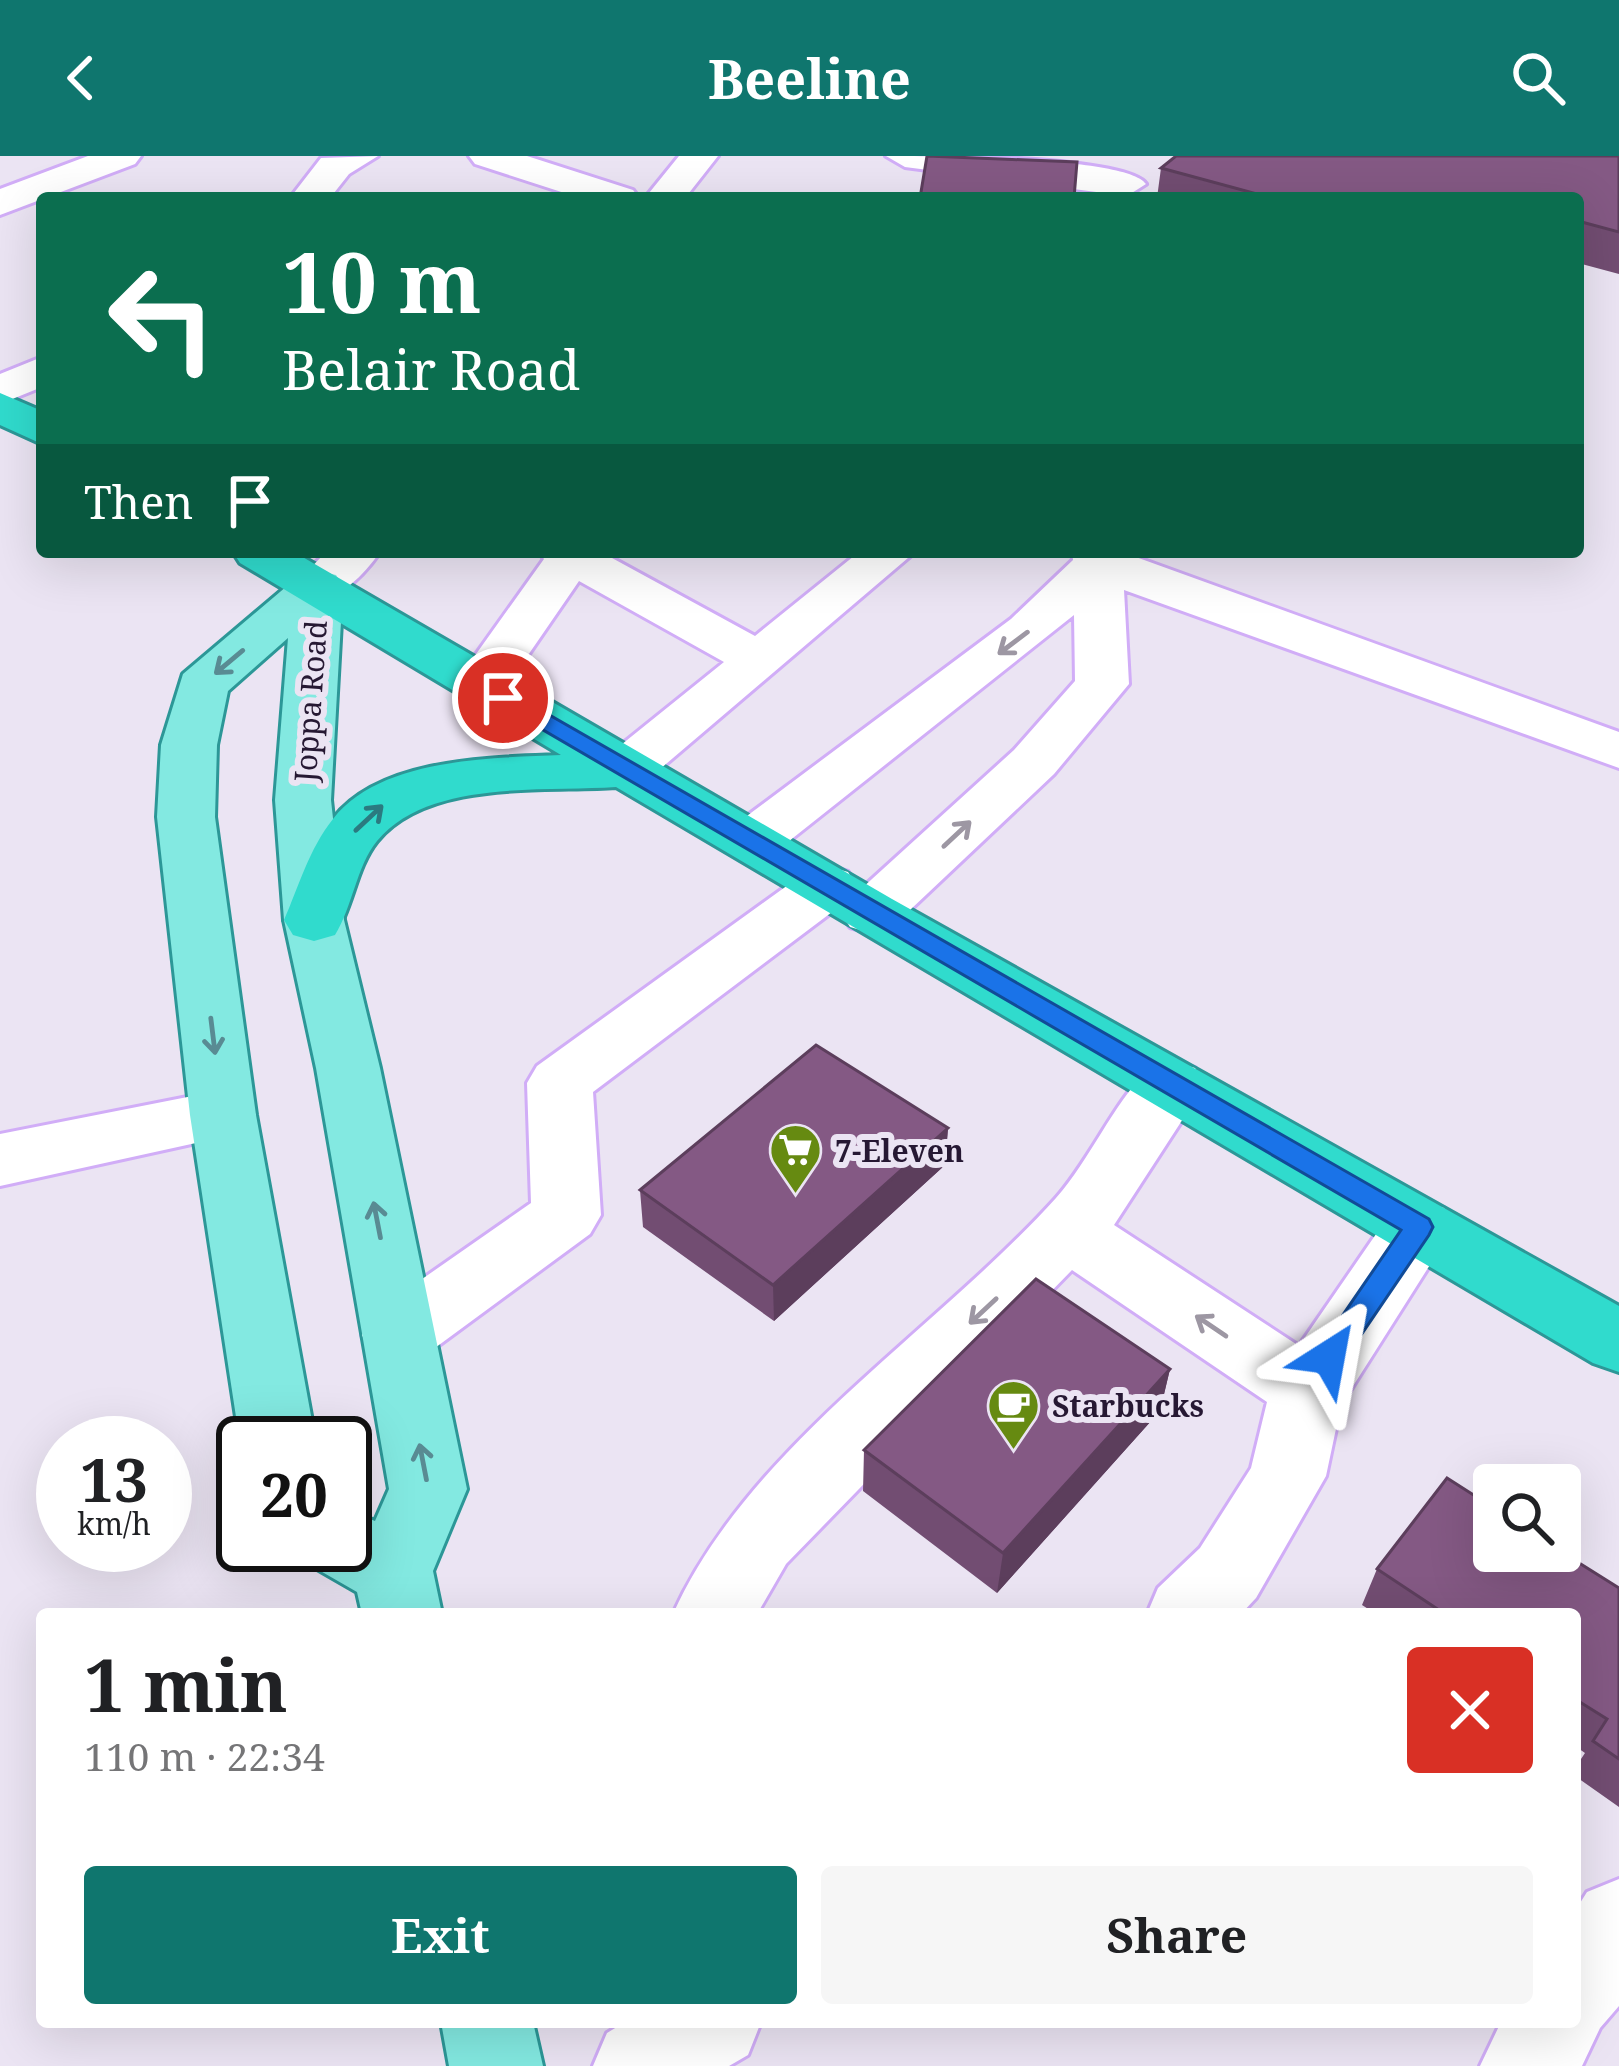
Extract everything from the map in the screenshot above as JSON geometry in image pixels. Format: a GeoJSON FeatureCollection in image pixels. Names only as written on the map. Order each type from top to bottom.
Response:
{"type":"FeatureCollection","features":[{"type":"Feature","properties":{"kind":"highway"},"geometry":{"type":"LineString","coordinates":[[0,407],[36,427]]}},
{"type":"Feature","properties":{"kind":"highway"},"geometry":{"type":"LineString","coordinates":[[286,558],[337,569],[481,685],[1619,1342]]}},
{"type":"Feature","properties":{"kind":"highway"},"geometry":{"type":"LineString","coordinates":[[314,920],[356,828],[391,798],[427,788],[626,769]]}},
{"type":"Feature","properties":{"kind":"main road","name":"Joppa Road"},"geometry":{"type":"LineString","coordinates":[[337,569],[303,800],[314,920],[428,1489],[380,1576]]}},
{"type":"Feature","properties":{"kind":"main road","name":"Joppa Road"},"geometry":{"type":"LineString","coordinates":[[273,1416],[223,1115],[186,817],[189,745],[202,685],[337,569]]}},
{"type":"Feature","properties":{"kind":"main road"},"geometry":{"type":"LineString","coordinates":[[488,2028],[496,2066]]}},
{"type":"Feature","properties":{"kind":"street"},"geometry":{"type":"LineString","coordinates":[[0,203],[122,156]]}},
{"type":"Feature","properties":{"kind":"street"},"geometry":{"type":"LineString","coordinates":[[315,192],[335,166],[359,156]]}},
{"type":"Feature","properties":{"kind":"street"},"geometry":{"type":"LineString","coordinates":[[488,156],[600,192]]}},
{"type":"Feature","properties":{"kind":"street"},"geometry":{"type":"LineString","coordinates":[[905,156],[1126,191],[1156,156]]}},
{"type":"Feature","properties":{"kind":"street"},"geometry":{"type":"LineString","coordinates":[[668,192],[686,158]]}},
{"type":"Feature","properties":{"kind":"street"},"geometry":{"type":"LineString","coordinates":[[0,166],[43,185]]}},
{"type":"Feature","properties":{"kind":"street"},"geometry":{"type":"LineString","coordinates":[[0,391],[36,373]]}},
{"type":"Feature","properties":{"kind":"street"},"geometry":{"type":"LineString","coordinates":[[481,685],[564,558]]}},
{"type":"Feature","properties":{"kind":"street"},"geometry":{"type":"LineString","coordinates":[[574,558],[756,658]]}},
{"type":"Feature","properties":{"kind":"street"},"geometry":{"type":"LineString","coordinates":[[626,769],[882,558]]}},
{"type":"Feature","properties":{"kind":"street"},"geometry":{"type":"LineString","coordinates":[[1098,558],[1619,751]]}},
{"type":"Feature","properties":{"kind":"street"},"geometry":{"type":"LineString","coordinates":[[753,840],[1029,630],[1098,558]]}},
{"type":"Feature","properties":{"kind":"street"},"geometry":{"type":"LineString","coordinates":[[398,1335],[566,1215],[560,1083],[849,899],[1034,762],[1102,684],[1098,558]]}},
{"type":"Feature","properties":{"kind":"street"},"geometry":{"type":"LineString","coordinates":[[717,1608],[758,1540],[955,1337],[1068,1231],[1102,1191],[1172,1085]]}},
{"type":"Feature","properties":{"kind":"street"},"geometry":{"type":"LineString","coordinates":[[0,1160],[223,1115]]}},
{"type":"Feature","properties":{"kind":"street"},"geometry":{"type":"LineString","coordinates":[[1193,1608],[1228,1573],[1288,1476],[1296,1422],[1309,1391],[1419,1227]]}},
{"type":"Feature","properties":{"kind":"street"},"geometry":{"type":"LineString","coordinates":[[1068,1231],[1309,1391]]}},
{"type":"Feature","properties":{"kind":"street"},"geometry":{"type":"LineString","coordinates":[[1581,1983],[1619,1924]]}},
{"type":"Feature","properties":{"kind":"street"},"geometry":{"type":"LineString","coordinates":[[640,2066],[705,2028]]}},
{"type":"Feature","properties":{"kind":"street"},"geometry":{"type":"LineString","coordinates":[[1527,2066],[1552,2028]]}},
{"type":"Feature","properties":{"kind":"building"},"geometry":{"type":"Polygon","coordinates":[[[927,156],[1077,162],[1074,192],[921,192],[927,156]]]}},
{"type":"Feature","properties":{"kind":"building"},"geometry":{"type":"Polygon","coordinates":[[[1176,156],[1619,156],[1619,232],[1584,223],[1584,192],[1250,192],[1161,168],[1176,156]]]}},
{"type":"Feature","properties":{"kind":"building","name":"7-Eleven"},"geometry":{"type":"Polygon","coordinates":[[[816,1045],[948,1128],[773,1285],[640,1190],[816,1045]]]}},
{"type":"Feature","properties":{"kind":"building","name":"Starbucks"},"geometry":{"type":"Polygon","coordinates":[[[1036,1279],[1170,1369],[1003,1553],[864,1450],[1036,1279]]]}},
{"type":"Feature","properties":{"kind":"building"},"geometry":{"type":"Polygon","coordinates":[[[1447,1478],[1473,1495],[1473,1572],[1581,1572],[1581,1564],[1619,1588],[1619,1759],[1593,1741],[1607,1719],[1581,1703],[1581,1608],[1436,1608],[1377,1569],[1447,1478]]]}},
{"type":"Feature","properties":{"kind":"place","name":"7-Eleven"},"geometry":{"type":"Point","coordinates":[796,1196]}},
{"type":"Feature","properties":{"kind":"place","name":"Starbucks"},"geometry":{"type":"Point","coordinates":[1013,1451]}},
{"type":"Feature","properties":{"kind":"route"},"geometry":{"type":"LineString","coordinates":[[503,698],[1419,1227],[1329,1357]]}}]}
